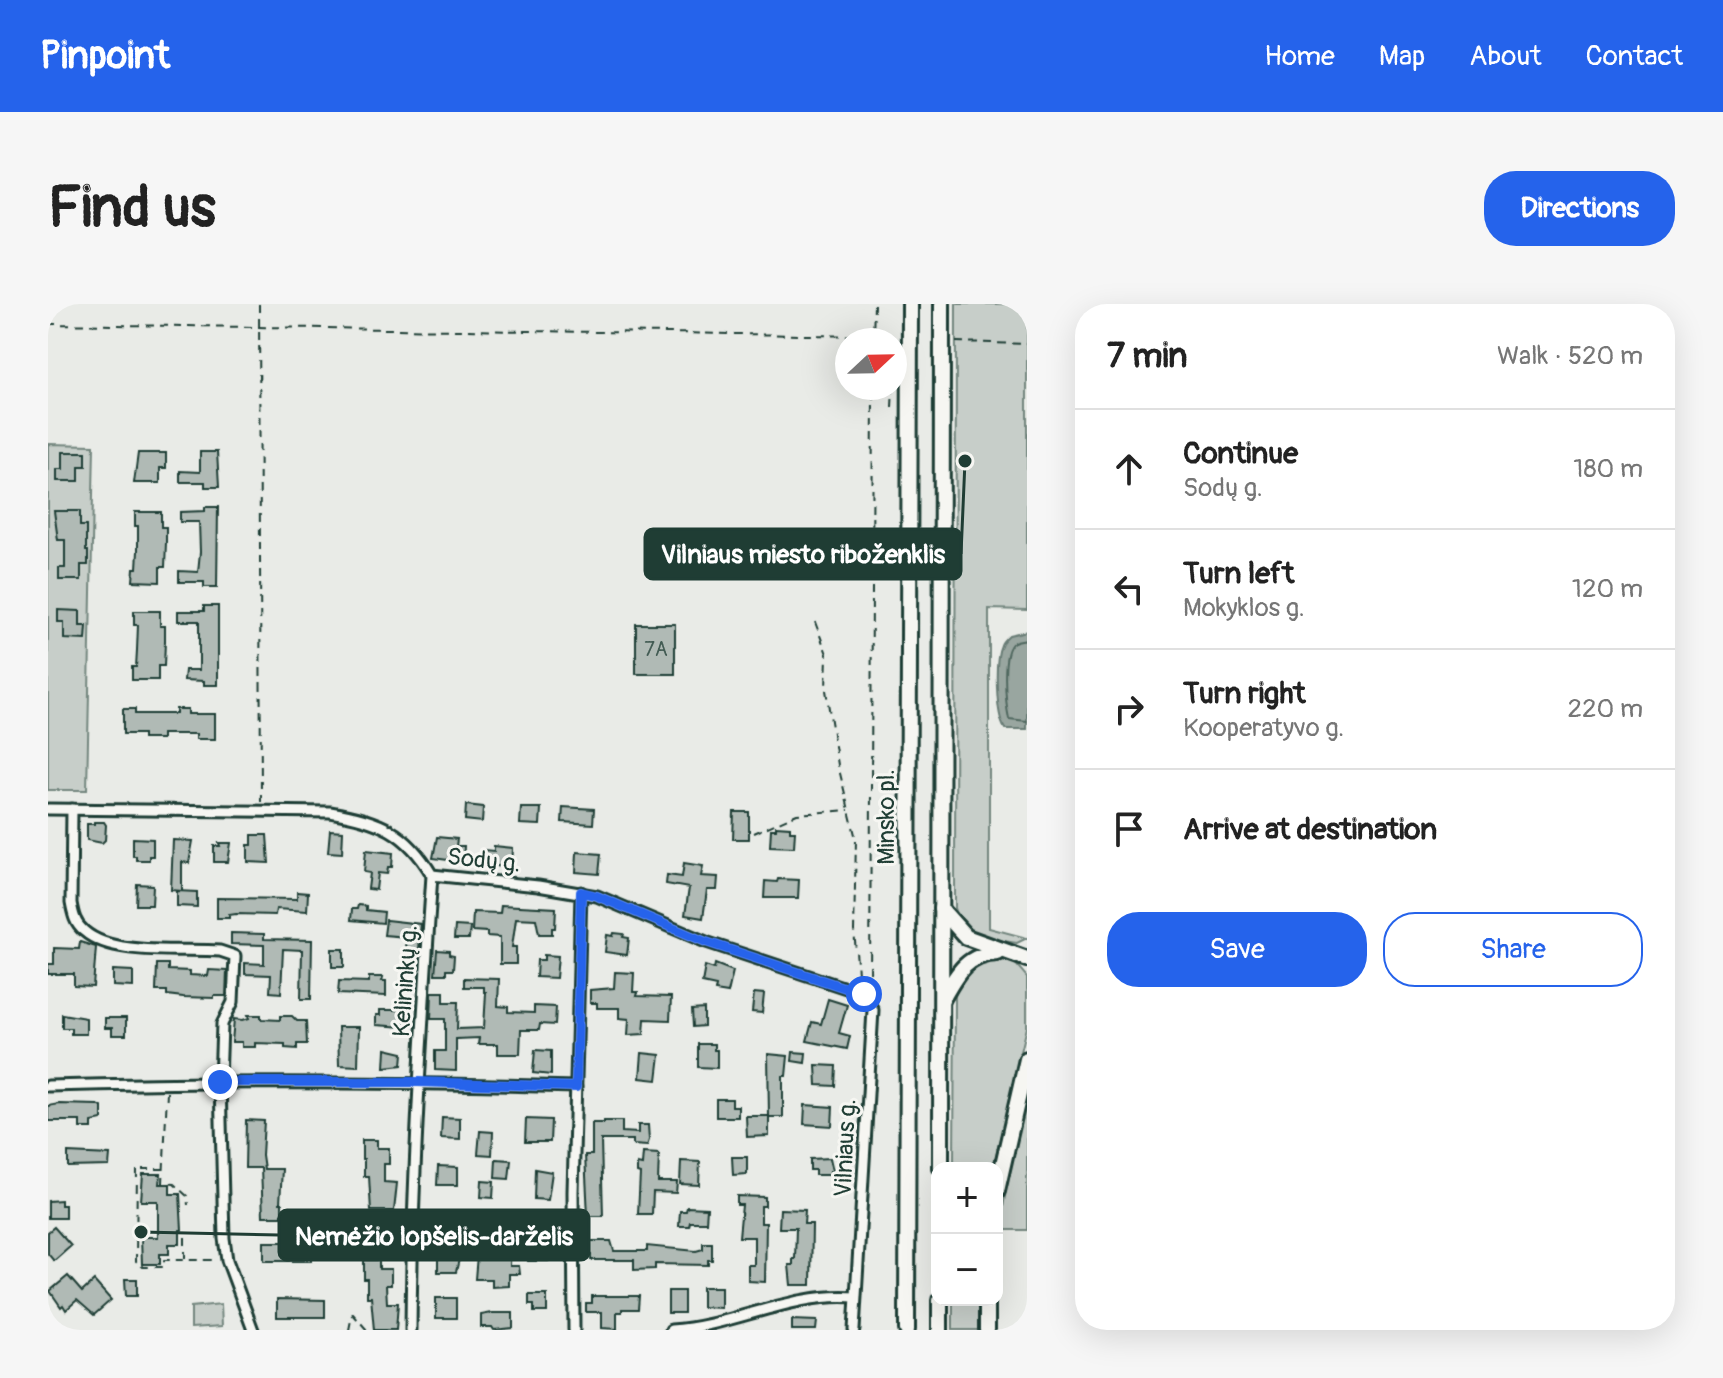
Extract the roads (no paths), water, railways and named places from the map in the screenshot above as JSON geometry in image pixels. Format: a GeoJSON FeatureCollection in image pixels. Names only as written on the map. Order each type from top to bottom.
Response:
{"type":"FeatureCollection","features":[{"type":"Feature","properties":{"kind":"highway","name":"Minsko pl."},"geometry":{"type":"LineString","coordinates":[[907,1330],[910,304]]}},
{"type":"Feature","properties":{"kind":"highway"},"geometry":{"type":"LineString","coordinates":[[941,1162],[942,304]]}},
{"type":"Feature","properties":{"kind":"highway"},"geometry":{"type":"LineString","coordinates":[[941,909],[966,937],[1027,959]]}},
{"type":"Feature","properties":{"kind":"highway"},"geometry":{"type":"LineString","coordinates":[[941,1001],[958,971],[967,962],[981,954],[1007,953]]}},
{"type":"Feature","properties":{"kind":"highway"},"geometry":{"type":"LineString","coordinates":[[1003,1165],[1027,1059]]}},
{"type":"Feature","properties":{"kind":"highway"},"geometry":{"type":"LineString","coordinates":[[940,1306],[940,1330]]}},
{"type":"Feature","properties":{"kind":"highway"},"geometry":{"type":"LineString","coordinates":[[987,1306],[987,1330]]}},
{"type":"Feature","properties":{"kind":"street","name":"Sodų g."},"geometry":{"type":"LineString","coordinates":[[48,809],[330,812],[377,825],[412,844],[432,875],[597,896],[706,942],[858,992],[870,1002]]}},
{"type":"Feature","properties":{"kind":"street"},"geometry":{"type":"LineString","coordinates":[[72,809],[71,903],[73,915],[85,933],[102,942],[120,946],[220,951],[235,956],[233,1002],[222,1024],[220,1082],[227,1260],[253,1330]]}},
{"type":"Feature","properties":{"kind":"street","name":"Kelininkų g."},"geometry":{"type":"LineString","coordinates":[[411,1330],[418,1082],[432,875]]}},
{"type":"Feature","properties":{"kind":"street"},"geometry":{"type":"LineString","coordinates":[[574,1330],[581,892]]}},
{"type":"Feature","properties":{"kind":"street","name":"Vilniaus g."},"geometry":{"type":"LineString","coordinates":[[854,1330],[873,1010],[870,1002]]}},
{"type":"Feature","properties":{"kind":"street"},"geometry":{"type":"LineString","coordinates":[[48,1086],[418,1082],[576,1087]]}},
{"type":"Feature","properties":{"kind":"street"},"geometry":{"type":"LineString","coordinates":[[671,1330],[709,1326],[814,1297],[855,1297]]}},
{"type":"Feature","properties":{"kind":"water"},"geometry":{"type":"Polygon","coordinates":[[[1027,631],[1027,729],[1005,729],[998,701],[999,652],[1002,642],[1009,635],[1027,631]]]}},
{"type":"Feature","properties":{"kind":"place","name":"Vilniaus miesto riboženklis"},"geometry":{"type":"Point","coordinates":[965,461]}},
{"type":"Feature","properties":{"kind":"place","name":"Nemėžio lopšelis-darželis"},"geometry":{"type":"Point","coordinates":[141,1232]}}]}
